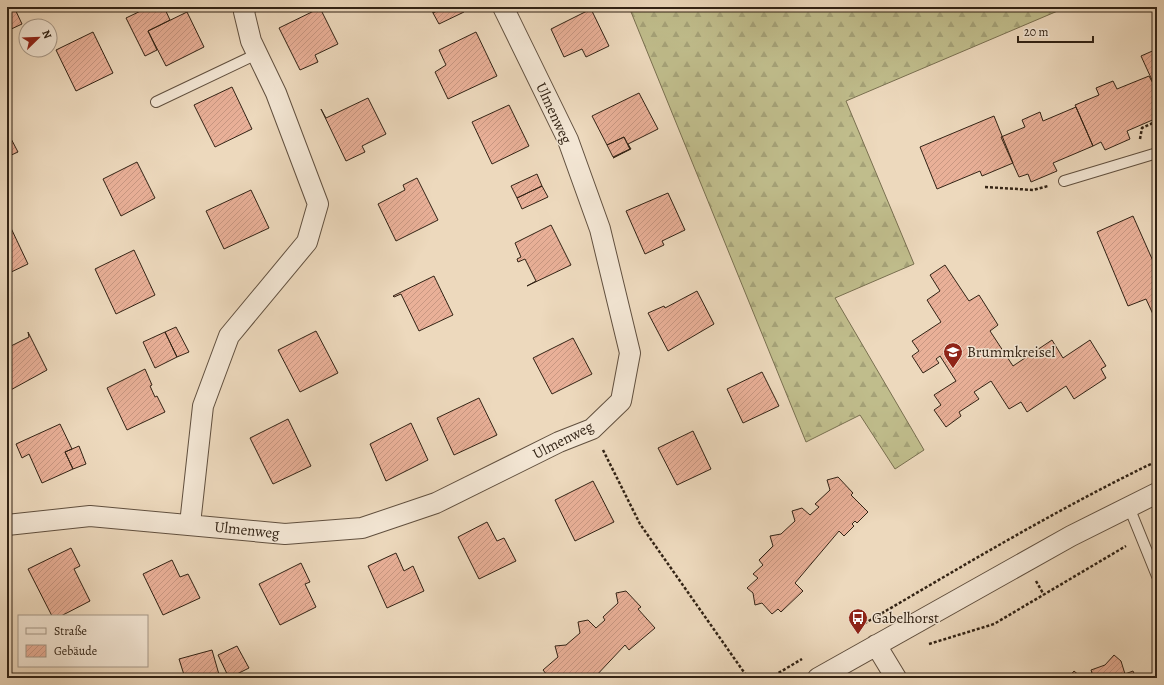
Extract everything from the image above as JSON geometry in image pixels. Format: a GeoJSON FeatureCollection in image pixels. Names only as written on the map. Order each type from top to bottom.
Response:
{"type":"FeatureCollection","features":[{"type":"Feature","properties":{"kind":"street"},"geometry":{"type":"LineString","coordinates":[[190,524],[203,406],[229,336],[307,242],[318,204],[276,92],[251,41],[244,12],[246,7]]}},
{"type":"Feature","properties":{"kind":"street","name":"Ulmenweg"},"geometry":{"type":"LineString","coordinates":[[7,525],[90,516],[190,524],[285,534],[362,528],[436,503],[560,442],[592,429],[621,402],[630,353],[600,229],[568,140],[503,7]]}},
{"type":"Feature","properties":{"kind":"street"},"geometry":{"type":"LineString","coordinates":[[818,678],[1065,540],[1157,493]]}},
{"type":"Feature","properties":{"kind":"street"},"geometry":{"type":"LineString","coordinates":[[876,645],[896,678]]}},
{"type":"Feature","properties":{"kind":"lane"},"geometry":{"type":"LineString","coordinates":[[156,102],[257,54]]}},
{"type":"Feature","properties":{"kind":"lane"},"geometry":{"type":"LineString","coordinates":[[1064,181],[1157,153]]}},
{"type":"Feature","properties":{"kind":"lane"},"geometry":{"type":"LineString","coordinates":[[1129,507],[1157,576]]}},
{"type":"Feature","properties":{"kind":"path"},"geometry":{"type":"LineString","coordinates":[[985,187],[1033,190],[1064,181]]}},
{"type":"Feature","properties":{"kind":"path"},"geometry":{"type":"LineString","coordinates":[[592,429],[640,524],[748,678]]}},
{"type":"Feature","properties":{"kind":"path"},"geometry":{"type":"LineString","coordinates":[[858,627],[1012,539],[1126,476],[1157,461]]}},
{"type":"Feature","properties":{"kind":"path"},"geometry":{"type":"LineString","coordinates":[[927,644],[994,624],[1127,545],[1143,539]]}},
{"type":"Feature","properties":{"kind":"path"},"geometry":{"type":"LineString","coordinates":[[770,678],[804,658]]}},
{"type":"Feature","properties":{"kind":"green space"},"geometry":{"type":"Polygon","coordinates":[[[629,7],[1067,7],[846,101],[914,264],[835,298],[924,450],[895,469],[860,415],[806,442],[629,7]]]}},
{"type":"Feature","properties":{"kind":"building"},"geometry":{"type":"Polygon","coordinates":[[[7,7],[14,7],[19,18],[18,26],[7,31],[7,7]]]}},
{"type":"Feature","properties":{"kind":"building"},"geometry":{"type":"Polygon","coordinates":[[[149,7],[164,7],[170,20],[148,31],[157,50],[145,56],[126,18],[149,7]]]}},
{"type":"Feature","properties":{"kind":"building"},"geometry":{"type":"Polygon","coordinates":[[[430,7],[444,7],[433,13],[430,7]]]}},
{"type":"Feature","properties":{"kind":"building"},"geometry":{"type":"Polygon","coordinates":[[[444,7],[462,7],[464,12],[439,24],[433,13],[444,7]]]}},
{"type":"Feature","properties":{"kind":"building"},"geometry":{"type":"Polygon","coordinates":[[[320,8],[338,44],[315,55],[318,62],[300,70],[279,28],[320,8]]]}},
{"type":"Feature","properties":{"kind":"building"},"geometry":{"type":"Polygon","coordinates":[[[591,9],[609,46],[586,57],[582,49],[564,57],[551,29],[591,9]]]}},
{"type":"Feature","properties":{"kind":"building"},"geometry":{"type":"Polygon","coordinates":[[[187,12],[204,47],[166,66],[148,31],[187,12]]]}},
{"type":"Feature","properties":{"kind":"building"},"geometry":{"type":"Polygon","coordinates":[[[93,32],[113,73],[76,91],[58,54],[58,49],[93,32]]]}},
{"type":"Feature","properties":{"kind":"building"},"geometry":{"type":"Polygon","coordinates":[[[476,32],[497,76],[448,99],[435,72],[446,65],[439,50],[476,32]]]}},
{"type":"Feature","properties":{"kind":"building"},"geometry":{"type":"Polygon","coordinates":[[[1157,49],[1157,91],[1141,56],[1157,49]]]}},
{"type":"Feature","properties":{"kind":"building"},"geometry":{"type":"Polygon","coordinates":[[[1149,76],[1157,91],[1157,118],[1127,131],[1130,139],[1105,150],[1101,142],[1093,146],[1075,105],[1099,95],[1096,88],[1113,81],[1117,89],[1149,76]]]}},
{"type":"Feature","properties":{"kind":"building"},"geometry":{"type":"Polygon","coordinates":[[[232,87],[252,129],[215,147],[194,105],[232,87]]]}},
{"type":"Feature","properties":{"kind":"building"},"geometry":{"type":"Polygon","coordinates":[[[639,93],[658,129],[628,144],[631,149],[613,158],[630,149],[624,137],[607,145],[592,116],[639,93]]]}},
{"type":"Feature","properties":{"kind":"building"},"geometry":{"type":"Polygon","coordinates":[[[368,98],[386,134],[362,146],[365,152],[346,161],[321,109],[326,118],[368,98]]]}},
{"type":"Feature","properties":{"kind":"building"},"geometry":{"type":"Polygon","coordinates":[[[509,105],[529,146],[492,164],[472,122],[509,105]]]}},
{"type":"Feature","properties":{"kind":"building"},"geometry":{"type":"Polygon","coordinates":[[[1076,107],[1093,146],[1053,163],[1057,171],[1031,182],[1028,174],[1019,177],[1001,137],[1025,127],[1022,120],[1040,112],[1043,121],[1076,107]]]}},
{"type":"Feature","properties":{"kind":"building"},"geometry":{"type":"Polygon","coordinates":[[[994,116],[1013,163],[982,176],[980,171],[937,189],[920,147],[994,116]]]}},
{"type":"Feature","properties":{"kind":"building"},"geometry":{"type":"Polygon","coordinates":[[[7,131],[18,152],[7,157],[7,131]]]}},
{"type":"Feature","properties":{"kind":"building"},"geometry":{"type":"Polygon","coordinates":[[[624,137],[630,149],[613,157],[607,145],[624,137]]]}},
{"type":"Feature","properties":{"kind":"building"},"geometry":{"type":"Polygon","coordinates":[[[137,162],[155,198],[121,216],[103,179],[137,162]]]}},
{"type":"Feature","properties":{"kind":"building"},"geometry":{"type":"Polygon","coordinates":[[[537,174],[542,186],[517,198],[511,186],[537,174]]]}},
{"type":"Feature","properties":{"kind":"building"},"geometry":{"type":"Polygon","coordinates":[[[417,178],[438,220],[396,241],[378,204],[405,190],[403,185],[417,178]]]}},
{"type":"Feature","properties":{"kind":"building"},"geometry":{"type":"Polygon","coordinates":[[[542,186],[548,197],[522,209],[517,198],[542,186]]]}},
{"type":"Feature","properties":{"kind":"building"},"geometry":{"type":"Polygon","coordinates":[[[251,190],[269,228],[224,249],[206,211],[251,190]]]}},
{"type":"Feature","properties":{"kind":"building"},"geometry":{"type":"Polygon","coordinates":[[[668,193],[685,230],[662,241],[664,245],[645,254],[626,211],[668,193]]]}},
{"type":"Feature","properties":{"kind":"building"},"geometry":{"type":"Polygon","coordinates":[[[1133,216],[1157,270],[1157,323],[1146,299],[1128,306],[1097,232],[1133,216]]]}},
{"type":"Feature","properties":{"kind":"building"},"geometry":{"type":"Polygon","coordinates":[[[551,225],[571,265],[527,286],[536,281],[525,259],[518,262],[517,259],[521,257],[515,243],[551,225]]]}},
{"type":"Feature","properties":{"kind":"building"},"geometry":{"type":"Polygon","coordinates":[[[10,226],[28,264],[7,274],[7,228],[10,226]]]}},
{"type":"Feature","properties":{"kind":"building"},"geometry":{"type":"Polygon","coordinates":[[[134,250],[155,295],[116,314],[95,269],[134,250]]]}},
{"type":"Feature","properties":{"kind":"building","name":"Brummkreisel"},"geometry":{"type":"Polygon","coordinates":[[[945,265],[969,301],[979,295],[998,325],[990,331],[1013,366],[1052,340],[1063,358],[1090,340],[1106,366],[1101,369],[1106,378],[1074,399],[1066,386],[1027,412],[1021,402],[1009,409],[991,381],[974,392],[979,399],[959,412],[961,416],[946,427],[934,410],[941,405],[934,395],[956,381],[940,356],[936,359],[939,363],[923,373],[912,356],[919,351],[912,341],[941,322],[927,300],[940,291],[930,275],[945,265]]]}},
{"type":"Feature","properties":{"kind":"building"},"geometry":{"type":"Polygon","coordinates":[[[434,276],[453,315],[419,331],[401,294],[394,297],[393,296],[434,276]]]}},
{"type":"Feature","properties":{"kind":"building"},"geometry":{"type":"Polygon","coordinates":[[[697,291],[714,324],[668,351],[648,313],[664,306],[665,308],[697,291]]]}},
{"type":"Feature","properties":{"kind":"building"},"geometry":{"type":"Polygon","coordinates":[[[176,327],[189,352],[177,357],[165,332],[176,327]]]}},
{"type":"Feature","properties":{"kind":"building"},"geometry":{"type":"Polygon","coordinates":[[[316,331],[338,373],[300,392],[278,350],[316,331]]]}},
{"type":"Feature","properties":{"kind":"building"},"geometry":{"type":"Polygon","coordinates":[[[28,332],[47,370],[7,392],[7,348],[29,337],[28,332]]]}},
{"type":"Feature","properties":{"kind":"building"},"geometry":{"type":"Polygon","coordinates":[[[165,332],[177,357],[155,368],[143,342],[165,332]]]}},
{"type":"Feature","properties":{"kind":"building"},"geometry":{"type":"Polygon","coordinates":[[[573,338],[592,374],[552,394],[533,358],[573,338]]]}},
{"type":"Feature","properties":{"kind":"building"},"geometry":{"type":"Polygon","coordinates":[[[145,369],[152,385],[150,386],[155,397],[157,396],[165,412],[127,430],[107,388],[145,369]]]}},
{"type":"Feature","properties":{"kind":"building"},"geometry":{"type":"Polygon","coordinates":[[[762,372],[779,406],[743,423],[727,389],[762,372]]]}},
{"type":"Feature","properties":{"kind":"building"},"geometry":{"type":"Polygon","coordinates":[[[479,398],[497,435],[454,455],[437,418],[479,398]]]}},
{"type":"Feature","properties":{"kind":"building"},"geometry":{"type":"Polygon","coordinates":[[[288,419],[311,466],[273,484],[250,438],[288,419]]]}},
{"type":"Feature","properties":{"kind":"building"},"geometry":{"type":"Polygon","coordinates":[[[411,423],[428,460],[386,481],[370,444],[411,423]]]}},
{"type":"Feature","properties":{"kind":"building"},"geometry":{"type":"Polygon","coordinates":[[[60,424],[72,449],[65,452],[73,469],[42,483],[29,454],[22,458],[16,444],[60,424]]]}},
{"type":"Feature","properties":{"kind":"building"},"geometry":{"type":"Polygon","coordinates":[[[693,431],[711,469],[677,485],[658,448],[693,431]]]}},
{"type":"Feature","properties":{"kind":"building"},"geometry":{"type":"Polygon","coordinates":[[[79,446],[86,464],[73,469],[65,452],[79,446]]]}},
{"type":"Feature","properties":{"kind":"building"},"geometry":{"type":"Polygon","coordinates":[[[838,477],[853,493],[851,495],[868,512],[857,523],[855,521],[852,524],[854,526],[844,536],[839,531],[795,583],[803,591],[781,612],[778,609],[772,614],[762,603],[755,605],[753,593],[747,588],[758,578],[753,574],[763,565],[759,560],[773,546],[770,536],[781,534],[795,521],[792,511],[802,508],[810,515],[819,507],[815,504],[830,490],[827,480],[838,477]]]}},
{"type":"Feature","properties":{"kind":"building"},"geometry":{"type":"Polygon","coordinates":[[[593,481],[614,522],[575,541],[555,500],[593,481]]]}},
{"type":"Feature","properties":{"kind":"building"},"geometry":{"type":"Polygon","coordinates":[[[487,522],[497,541],[504,538],[516,561],[479,579],[458,537],[487,522]]]}},
{"type":"Feature","properties":{"kind":"building"},"geometry":{"type":"Polygon","coordinates":[[[71,548],[80,566],[74,569],[90,601],[63,615],[51,615],[28,569],[71,548]]]}},
{"type":"Feature","properties":{"kind":"building"},"geometry":{"type":"Polygon","coordinates":[[[396,553],[404,571],[413,566],[424,591],[387,608],[368,566],[396,553]]]}},
{"type":"Feature","properties":{"kind":"building"},"geometry":{"type":"Polygon","coordinates":[[[172,560],[180,577],[188,574],[200,598],[163,615],[143,574],[172,560]]]}},
{"type":"Feature","properties":{"kind":"building"},"geometry":{"type":"Polygon","coordinates":[[[301,563],[310,582],[305,584],[316,607],[280,625],[259,584],[301,563]]]}},
{"type":"Feature","properties":{"kind":"building"},"geometry":{"type":"Polygon","coordinates":[[[626,591],[641,607],[638,609],[655,628],[629,650],[625,645],[594,678],[544,678],[547,675],[543,670],[558,657],[555,646],[566,645],[580,633],[578,622],[588,620],[596,628],[605,620],[603,617],[618,603],[616,593],[626,591]]]}},
{"type":"Feature","properties":{"kind":"building"},"geometry":{"type":"Polygon","coordinates":[[[237,646],[249,668],[229,678],[218,655],[237,646]]]}},
{"type":"Feature","properties":{"kind":"building"},"geometry":{"type":"Polygon","coordinates":[[[212,650],[220,678],[185,678],[179,659],[212,650]]]}},
{"type":"Feature","properties":{"kind":"building"},"geometry":{"type":"Polygon","coordinates":[[[1114,655],[1121,661],[1125,674],[1133,671],[1136,678],[1068,678],[1074,671],[1081,677],[1092,673],[1091,670],[1105,665],[1114,655]]]}},
{"type":"Feature","properties":{"kind":"place","name":"Brummkreisel"},"geometry":{"type":"Point","coordinates":[953,369]}},
{"type":"Feature","properties":{"kind":"place","name":"Gabelhorst"},"geometry":{"type":"Point","coordinates":[858,635]}}]}
